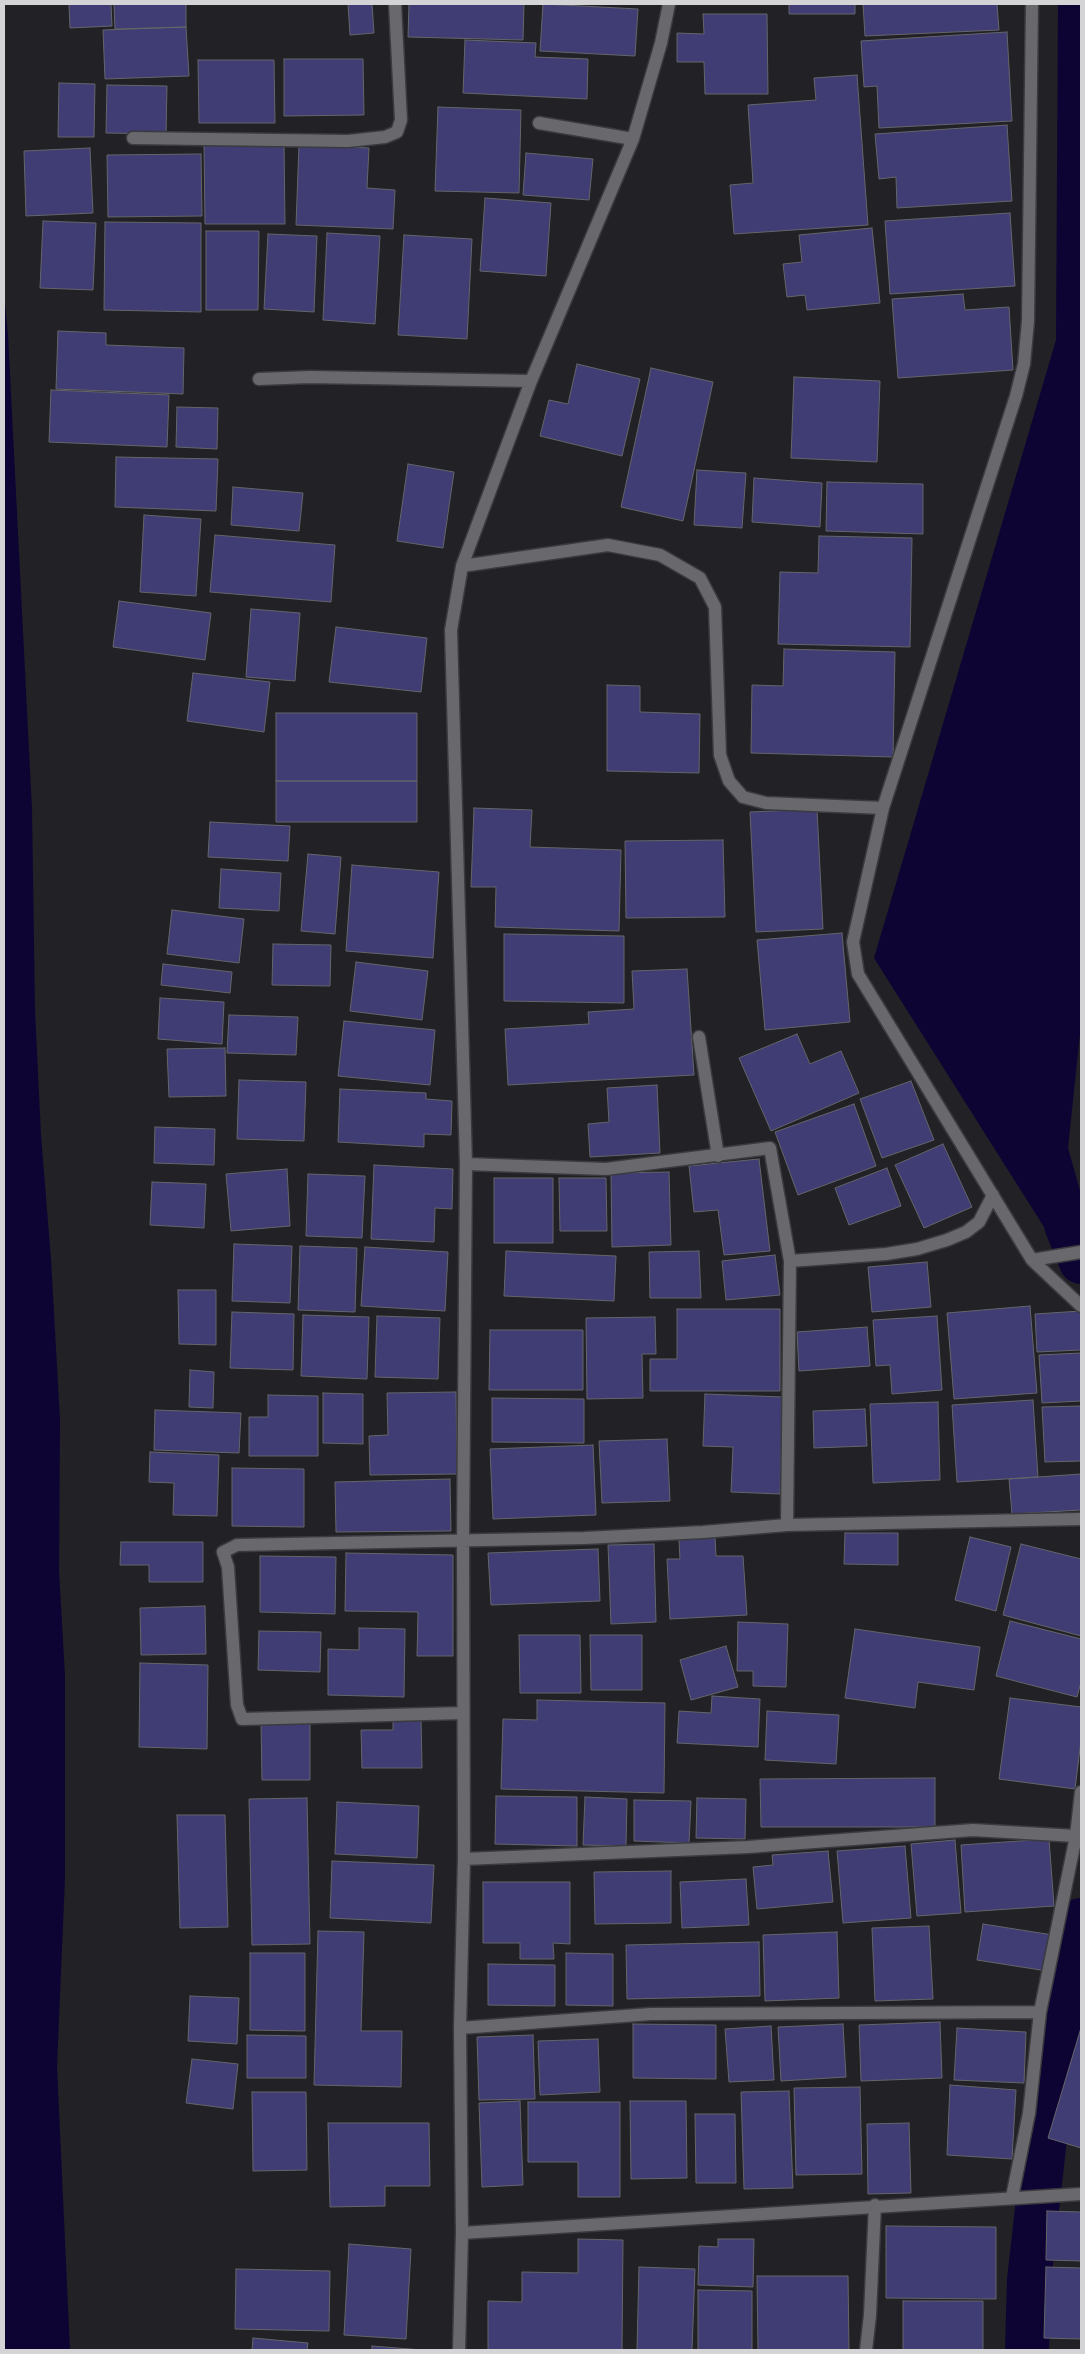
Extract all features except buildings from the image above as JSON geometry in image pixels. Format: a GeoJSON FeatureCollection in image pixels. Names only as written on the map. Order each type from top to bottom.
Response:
{"type":"FeatureCollection","features":[{"type":"Feature","properties":{"kind":"street"},"geometry":{"type":"LineString","coordinates":[[133,138],[348,141],[385,137],[397,132],[401,120],[395,4]]}},
{"type":"Feature","properties":{"kind":"street"},"geometry":{"type":"LineString","coordinates":[[459,2350],[462,2233],[460,2028],[464,1859],[463,1541],[466,1164],[451,630],[462,566],[531,380],[633,139],[662,43],[669,4]]}},
{"type":"Feature","properties":{"kind":"street"},"geometry":{"type":"LineString","coordinates":[[1032,4],[1028,320],[1024,364],[1016,396],[883,808],[853,942],[858,974],[993,1195],[1037,1259],[1081,1306]]}},
{"type":"Feature","properties":{"kind":"street"},"geometry":{"type":"LineString","coordinates":[[539,123],[633,139]]}},
{"type":"Feature","properties":{"kind":"street"},"geometry":{"type":"LineString","coordinates":[[259,379],[310,377],[531,380]]}},
{"type":"Feature","properties":{"kind":"street"},"geometry":{"type":"LineString","coordinates":[[462,566],[608,545],[660,555],[700,578],[716,607],[720,755],[729,782],[743,797],[766,803],[883,808]]}},
{"type":"Feature","properties":{"kind":"street"},"geometry":{"type":"LineString","coordinates":[[699,1036],[718,1156]]}},
{"type":"Feature","properties":{"kind":"street"},"geometry":{"type":"LineString","coordinates":[[466,1164],[606,1168],[718,1156],[770,1148],[790,1260],[787,1525]]}},
{"type":"Feature","properties":{"kind":"street"},"geometry":{"type":"LineString","coordinates":[[790,1260],[886,1254],[917,1249],[947,1240],[966,1232],[979,1222],[993,1195]]}},
{"type":"Feature","properties":{"kind":"street"},"geometry":{"type":"LineString","coordinates":[[1037,1259],[1081,1252]]}},
{"type":"Feature","properties":{"kind":"street"},"geometry":{"type":"LineString","coordinates":[[463,1713],[242,1719],[237,1705],[228,1567],[222,1552],[238,1545],[636,1536],[787,1525],[1081,1519]]}},
{"type":"Feature","properties":{"kind":"street"},"geometry":{"type":"LineString","coordinates":[[1012,2197],[1030,2113],[1040,2012],[1076,1836],[1081,1792]]}},
{"type":"Feature","properties":{"kind":"street"},"geometry":{"type":"LineString","coordinates":[[464,1859],[748,1847],[973,1830],[1076,1836]]}},
{"type":"Feature","properties":{"kind":"street"},"geometry":{"type":"LineString","coordinates":[[460,2028],[651,2014],[1040,2012]]}},
{"type":"Feature","properties":{"kind":"street"},"geometry":{"type":"LineString","coordinates":[[462,2233],[761,2216],[875,2206],[1081,2194]]}},
{"type":"Feature","properties":{"kind":"street"},"geometry":{"type":"LineString","coordinates":[[866,2350],[870,2315],[875,2206]]}},
{"type":"Feature","properties":{"kind":"shaded area"},"geometry":{"type":"Polygon","coordinates":[[[1058,4],[1081,4],[1081,1024],[1068,1148],[1081,1194],[1081,1224],[1044,1227],[874,958],[1056,340],[1058,4]]]}},
{"type":"Feature","properties":{"kind":"shaded area"},"geometry":{"type":"Polygon","coordinates":[[[4,293],[8,335],[32,809],[35,1011],[41,1135],[51,1259],[60,1420],[59,1570],[65,1676],[65,1878],[57,2066],[70,2350],[4,2350],[4,293]]]}},
{"type":"Feature","properties":{"kind":"waterway"},"geometry":{"type":"LineString","coordinates":[[1066,1225],[1081,1262]]}},
{"type":"Feature","properties":{"kind":"waterway"},"geometry":{"type":"LineString","coordinates":[[1027,2350],[1029,2280],[1047,2121],[1081,1920]]}}]}
